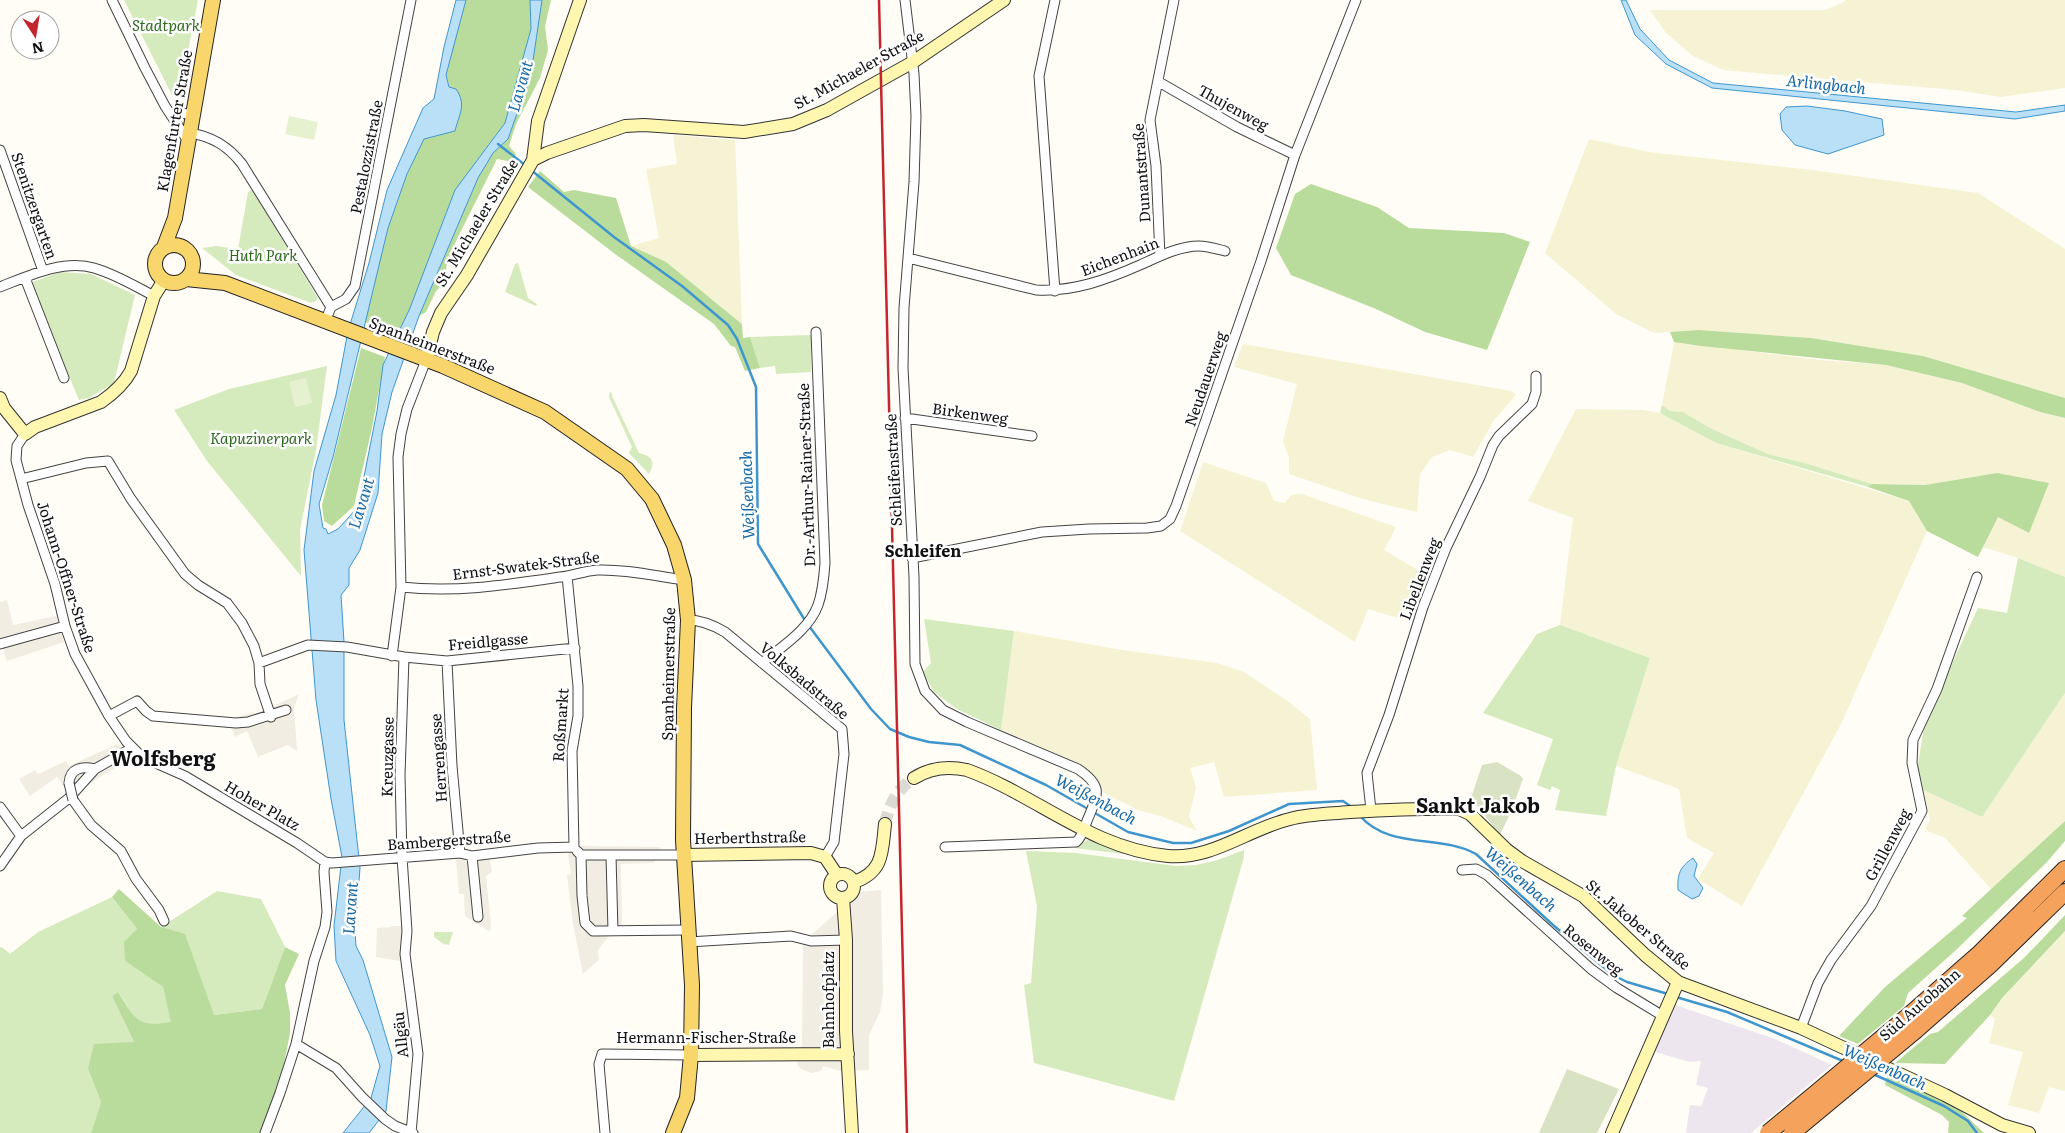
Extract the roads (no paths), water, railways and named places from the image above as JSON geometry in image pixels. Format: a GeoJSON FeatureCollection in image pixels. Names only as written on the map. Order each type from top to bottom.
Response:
{"type":"FeatureCollection","features":[{"type":"Feature","properties":{"kind":"highway","name":"Süd Autobahn"},"geometry":{"type":"LineString","coordinates":[[1792,1133],[1911,1024],[2065,869]]}},
{"type":"Feature","properties":{"kind":"highway","name":"Süd Autobahn"},"geometry":{"type":"LineString","coordinates":[[1768,1133],[1990,965],[2065,892]]}},
{"type":"Feature","properties":{"kind":"main road","name":"Klagenfurter Straße"},"geometry":{"type":"LineString","coordinates":[[164,247],[175,218],[213,0]]}},
{"type":"Feature","properties":{"kind":"main road"},"geometry":{"type":"LineString","coordinates":[[533,160],[538,121],[580,0]]}},
{"type":"Feature","properties":{"kind":"main road","name":"St. Michaeler Straße"},"geometry":{"type":"LineString","coordinates":[[420,358],[441,313],[467,275],[533,160],[546,153],[625,126],[644,125],[744,132],[793,124],[827,110],[913,62],[1004,0]]}},
{"type":"Feature","properties":{"kind":"main road","name":"Klagenfurter Straße"},"geometry":{"type":"LineString","coordinates":[[175,218],[181,246]]}},
{"type":"Feature","properties":{"kind":"main road"},"geometry":{"type":"LineString","coordinates":[[175,244],[181,246],[190,252],[193,263],[191,272],[186,279],[175,282],[164,280],[156,270],[155,264],[159,252],[164,247],[175,244]]}},
{"type":"Feature","properties":{"kind":"main road","name":"Spanheimerstraße"},"geometry":{"type":"LineString","coordinates":[[193,263],[219,281],[488,385],[545,412],[627,469],[652,499],[674,545],[684,580],[688,620],[684,708],[683,855],[692,985],[692,1055],[687,1098],[673,1133]]}},
{"type":"Feature","properties":{"kind":"main road","name":"Spanheimerstraße"},"geometry":{"type":"LineString","coordinates":[[186,279],[219,281]]}},
{"type":"Feature","properties":{"kind":"main road"},"geometry":{"type":"LineString","coordinates":[[1,405],[25,434],[35,428],[101,402],[119,388],[131,371],[154,296],[164,280]]}},
{"type":"Feature","properties":{"kind":"main road","name":"St. Jakober Straße"},"geometry":{"type":"LineString","coordinates":[[914,778],[934,769],[956,768],[967,770],[1086,825],[1110,842],[1138,851],[1181,856],[1215,849],[1288,819],[1350,812],[1459,808],[1470,814],[1507,850],[1522,861],[1583,896],[1637,949],[1670,999],[1801,1028],[1945,1095],[2002,1125],[2029,1133]]}},
{"type":"Feature","properties":{"kind":"main road"},"geometry":{"type":"LineString","coordinates":[[854,882],[869,875],[879,863],[884,824]]}},
{"type":"Feature","properties":{"kind":"main road","name":"Herberthstraße"},"geometry":{"type":"LineString","coordinates":[[683,855],[811,852],[825,857],[838,876]]}},
{"type":"Feature","properties":{"kind":"main road"},"geometry":{"type":"LineString","coordinates":[[847,875],[854,882],[852,893],[843,898],[835,895],[831,888],[833,879],[838,876],[847,875]]}},
{"type":"Feature","properties":{"kind":"main road","name":"Bahnhofplatz"},"geometry":{"type":"LineString","coordinates":[[810,1054],[848,1054],[846,1031],[846,940],[843,898]]}},
{"type":"Feature","properties":{"kind":"main road"},"geometry":{"type":"LineString","coordinates":[[1612,1133],[1670,999]]}},
{"type":"Feature","properties":{"kind":"main road","name":"Hermann-Fischer-Straße"},"geometry":{"type":"LineString","coordinates":[[692,1055],[810,1054]]}},
{"type":"Feature","properties":{"kind":"main road"},"geometry":{"type":"LineString","coordinates":[[848,1054],[852,1133]]}},
{"type":"Feature","properties":{"kind":"street"},"geometry":{"type":"LineString","coordinates":[[112,0],[165,106],[188,137],[202,134],[216,140],[234,154],[331,308],[325,322]]}},
{"type":"Feature","properties":{"kind":"street","name":"Pestalozzistraße"},"geometry":{"type":"LineString","coordinates":[[331,308],[346,298],[354,286],[411,0]]}},
{"type":"Feature","properties":{"kind":"street","name":"Schleifenstraße"},"geometry":{"type":"LineString","coordinates":[[905,0],[913,62],[916,116],[916,153],[908,258],[903,368],[914,577],[915,664],[925,691],[937,705],[952,715],[1078,769],[1089,777],[1097,796],[1086,825]]}},
{"type":"Feature","properties":{"kind":"street"},"geometry":{"type":"LineString","coordinates":[[1054,291],[1039,76],[1055,0]]}},
{"type":"Feature","properties":{"kind":"street","name":"Dunantstraße"},"geometry":{"type":"LineString","coordinates":[[1160,256],[1156,166],[1150,120],[1174,0]]}},
{"type":"Feature","properties":{"kind":"street","name":"Neudauerweg"},"geometry":{"type":"LineString","coordinates":[[912,558],[1042,532],[1147,528],[1161,526],[1170,519],[1180,496],[1244,313],[1295,156],[1356,0]]}},
{"type":"Feature","properties":{"kind":"street","name":"Thujenweg"},"geometry":{"type":"LineString","coordinates":[[1159,82],[1236,127],[1295,156]]}},
{"type":"Feature","properties":{"kind":"street"},"geometry":{"type":"LineString","coordinates":[[172,113],[192,114]]}},
{"type":"Feature","properties":{"kind":"street","name":"Stenitzergarten"},"geometry":{"type":"LineString","coordinates":[[0,150],[43,271]]}},
{"type":"Feature","properties":{"kind":"street","name":"Eichenhain"},"geometry":{"type":"LineString","coordinates":[[908,258],[1036,290],[1054,291],[1077,288],[1112,277],[1160,256],[1198,246],[1225,250]]}},
{"type":"Feature","properties":{"kind":"street"},"geometry":{"type":"LineString","coordinates":[[0,287],[43,271],[76,267],[93,268],[154,296]]}},
{"type":"Feature","properties":{"kind":"street"},"geometry":{"type":"LineString","coordinates":[[25,278],[64,378]]}},
{"type":"Feature","properties":{"kind":"street","name":"Dr.-Arthur-Rainer-Straße"},"geometry":{"type":"LineString","coordinates":[[762,663],[800,630],[813,615],[818,607],[822,590],[825,563],[816,332]]}},
{"type":"Feature","properties":{"kind":"street"},"geometry":{"type":"LineString","coordinates":[[392,656],[401,587],[398,457],[401,434],[420,358]]}},
{"type":"Feature","properties":{"kind":"street","name":"Libellenweg"},"geometry":{"type":"LineString","coordinates":[[1367,811],[1367,773],[1389,715],[1422,606],[1493,445],[1499,436],[1532,404],[1535,398],[1536,376]]}},
{"type":"Feature","properties":{"kind":"street","name":"Birkenweg"},"geometry":{"type":"LineString","coordinates":[[905,418],[1032,436]]}},
{"type":"Feature","properties":{"kind":"street","name":"Johann-Offner-Straße"},"geometry":{"type":"LineString","coordinates":[[25,434],[20,440],[16,454],[20,480],[55,584],[65,626],[75,654],[109,716],[132,748]]}},
{"type":"Feature","properties":{"kind":"street"},"geometry":{"type":"LineString","coordinates":[[20,480],[86,463],[108,461],[131,499],[185,574],[198,585],[227,603],[242,622],[254,646],[260,684],[271,717]]}},
{"type":"Feature","properties":{"kind":"street","name":"Ernst-Swatek-Straße"},"geometry":{"type":"LineString","coordinates":[[401,587],[433,590],[468,589],[567,576],[595,570],[624,571],[684,580]]}},
{"type":"Feature","properties":{"kind":"street","name":"Roßmarkt"},"geometry":{"type":"LineString","coordinates":[[567,576],[578,686],[578,716],[572,751],[574,847]]}},
{"type":"Feature","properties":{"kind":"street","name":"Grillenweg"},"geometry":{"type":"LineString","coordinates":[[1801,1028],[1818,982],[1831,960],[1871,906],[1922,811],[1912,763],[1913,740],[1937,689],[1977,577]]}},
{"type":"Feature","properties":{"kind":"street","name":"Volksbadstraße"},"geometry":{"type":"LineString","coordinates":[[688,620],[696,620],[713,625],[725,632],[842,729],[844,754],[834,842],[825,857]]}},
{"type":"Feature","properties":{"kind":"street"},"geometry":{"type":"LineString","coordinates":[[0,644],[65,626]]}},
{"type":"Feature","properties":{"kind":"street","name":"Freidlgasse"},"geometry":{"type":"LineString","coordinates":[[258,663],[308,645],[346,647],[392,656],[447,661],[575,648]]}},
{"type":"Feature","properties":{"kind":"street","name":"Kreuzgasse"},"geometry":{"type":"LineString","coordinates":[[404,657],[400,775],[402,857],[407,935]]}},
{"type":"Feature","properties":{"kind":"street","name":"Herrengasse"},"geometry":{"type":"LineString","coordinates":[[447,661],[452,766],[460,853]]}},
{"type":"Feature","properties":{"kind":"street"},"geometry":{"type":"LineString","coordinates":[[109,716],[137,701],[146,712],[153,716],[212,721],[248,722],[271,717],[286,710]]}},
{"type":"Feature","properties":{"kind":"street"},"geometry":{"type":"LineString","coordinates":[[0,866],[21,836],[69,798],[94,769],[132,748]]}},
{"type":"Feature","properties":{"kind":"street","name":"Hoher Platz"},"geometry":{"type":"LineString","coordinates":[[132,748],[142,757],[185,776],[297,843],[325,862]]}},
{"type":"Feature","properties":{"kind":"street"},"geometry":{"type":"LineString","coordinates":[[94,769],[84,767],[71,774],[69,783],[73,800],[90,825],[121,851],[136,879],[159,910],[164,921]]}},
{"type":"Feature","properties":{"kind":"street"},"geometry":{"type":"LineString","coordinates":[[0,807],[21,836]]}},
{"type":"Feature","properties":{"kind":"street"},"geometry":{"type":"LineString","coordinates":[[945,848],[1069,843],[1080,839],[1086,825]]}},
{"type":"Feature","properties":{"kind":"street"},"geometry":{"type":"LineString","coordinates":[[574,847],[581,855],[683,855]]}},
{"type":"Feature","properties":{"kind":"street","name":"Bambergerstraße"},"geometry":{"type":"LineString","coordinates":[[325,862],[363,861],[460,853],[472,856],[538,848],[574,847]]}},
{"type":"Feature","properties":{"kind":"street","name":"Bahnhofplatz"},"geometry":{"type":"LineString","coordinates":[[581,855],[585,923],[593,931],[613,930],[688,936],[791,936],[811,941],[846,940]]}},
{"type":"Feature","properties":{"kind":"street"},"geometry":{"type":"LineString","coordinates":[[472,856],[478,917]]}},
{"type":"Feature","properties":{"kind":"street"},"geometry":{"type":"LineString","coordinates":[[611,856],[613,930]]}},
{"type":"Feature","properties":{"kind":"street"},"geometry":{"type":"LineString","coordinates":[[264,1133],[280,1093],[296,1044],[314,960],[325,927],[327,912],[325,862]]}},
{"type":"Feature","properties":{"kind":"street","name":"Rosenweg"},"geometry":{"type":"LineString","coordinates":[[1462,870],[1476,869],[1487,875],[1591,969],[1618,988],[1670,999]]}},
{"type":"Feature","properties":{"kind":"street","name":"Allgäu"},"geometry":{"type":"LineString","coordinates":[[407,935],[405,954],[418,1054],[412,1133]]}},
{"type":"Feature","properties":{"kind":"street"},"geometry":{"type":"LineString","coordinates":[[296,1044],[336,1068],[374,1110],[395,1126],[412,1133]]}},
{"type":"Feature","properties":{"kind":"street","name":"Hermann-Fischer-Straße"},"geometry":{"type":"LineString","coordinates":[[605,1133],[599,1064],[602,1054],[692,1055]]}},
{"type":"Feature","properties":{"kind":"water","name":"Lavant"},"geometry":{"type":"Polygon","coordinates":[[[456,0],[466,0],[446,75],[449,87],[456,89],[461,100],[460,114],[455,131],[424,139],[407,174],[388,228],[333,457],[319,504],[323,528],[326,529],[328,534],[338,529],[358,507],[377,411],[383,365],[410,308],[455,190],[505,123],[531,29],[530,0],[542,0],[531,74],[508,139],[493,153],[478,178],[419,316],[392,392],[382,434],[378,493],[360,550],[349,568],[349,585],[341,595],[344,642],[344,720],[360,868],[355,931],[356,946],[363,960],[392,1057],[386,1111],[369,1133],[343,1133],[371,1098],[380,1066],[370,1035],[336,961],[334,926],[342,857],[316,700],[304,550],[314,471],[336,395],[348,331],[369,263],[387,190],[423,108],[434,99],[444,47],[456,0]]]}},
{"type":"Feature","properties":{"kind":"water","name":"Arlingbach"},"geometry":{"type":"Polygon","coordinates":[[[1621,0],[1626,0],[1640,29],[1669,60],[1713,83],[2016,112],[2065,105],[2065,111],[2015,119],[1712,88],[1666,64],[1635,35],[1621,0]]]}},
{"type":"Feature","properties":{"kind":"water"},"geometry":{"type":"Polygon","coordinates":[[[1807,106],[1845,111],[1882,119],[1884,135],[1828,154],[1795,145],[1782,130],[1780,114],[1786,107],[1807,106]]]}},
{"type":"Feature","properties":{"kind":"water"},"geometry":{"type":"Polygon","coordinates":[[[1693,858],[1697,864],[1694,876],[1703,888],[1699,896],[1692,899],[1678,890],[1678,884],[1680,871],[1693,858]]]}},
{"type":"Feature","properties":{"kind":"waterway","name":"Weißenbach"},"geometry":{"type":"LineString","coordinates":[[498,144],[525,165]]}},
{"type":"Feature","properties":{"kind":"waterway","name":"Weißenbach"},"geometry":{"type":"LineString","coordinates":[[531,170],[614,237],[682,286],[728,325],[737,339],[756,387],[758,544],[806,622]]}},
{"type":"Feature","properties":{"kind":"waterway","name":"Weißenbach"},"geometry":{"type":"LineString","coordinates":[[809,626],[871,709],[890,729],[909,737],[929,742],[960,745],[1046,785],[1088,809]]}},
{"type":"Feature","properties":{"kind":"waterway","name":"Weißenbach"},"geometry":{"type":"LineString","coordinates":[[1093,812],[1128,832],[1173,843],[1191,843],[1229,831],[1289,804],[1343,801],[1353,808]]}},
{"type":"Feature","properties":{"kind":"waterway","name":"Weißenbach"},"geometry":{"type":"LineString","coordinates":[[1360,816],[1372,827],[1400,838],[1447,844],[1476,854],[1553,925],[1613,975],[1627,982],[1668,994]]}},
{"type":"Feature","properties":{"kind":"waterway","name":"Weißenbach"},"geometry":{"type":"LineString","coordinates":[[1676,997],[1727,1012],[1843,1061]]}},
{"type":"Feature","properties":{"kind":"waterway","name":"Weißenbach"},"geometry":{"type":"LineString","coordinates":[[1873,1074],[1944,1106],[1968,1121],[1977,1133]]}},
{"type":"Feature","properties":{"kind":"tunnel"},"geometry":{"type":"LineString","coordinates":[[885,824],[889,810],[898,792],[914,778]]}},
{"type":"Feature","properties":{"kind":"railway"},"geometry":{"type":"LineString","coordinates":[[879,0],[907,1133]]}},
{"type":"Feature","properties":{"kind":"district","name":"Schleifen"},"geometry":{"type":"Point","coordinates":[923,551]}},
{"type":"Feature","properties":{"kind":"district","name":"Wolfsberg"},"geometry":{"type":"Point","coordinates":[163,759]}},
{"type":"Feature","properties":{"kind":"district","name":"Sankt Jakob"},"geometry":{"type":"Point","coordinates":[1478,806]}},
{"type":"Feature","properties":{"kind":"park label","name":"Stadtpark"},"geometry":{"type":"Point","coordinates":[166,26]}},
{"type":"Feature","properties":{"kind":"park label","name":"Huth Park"},"geometry":{"type":"Point","coordinates":[263,256]}},
{"type":"Feature","properties":{"kind":"park label","name":"Kapuzinerpark"},"geometry":{"type":"Point","coordinates":[261,439]}}]}
